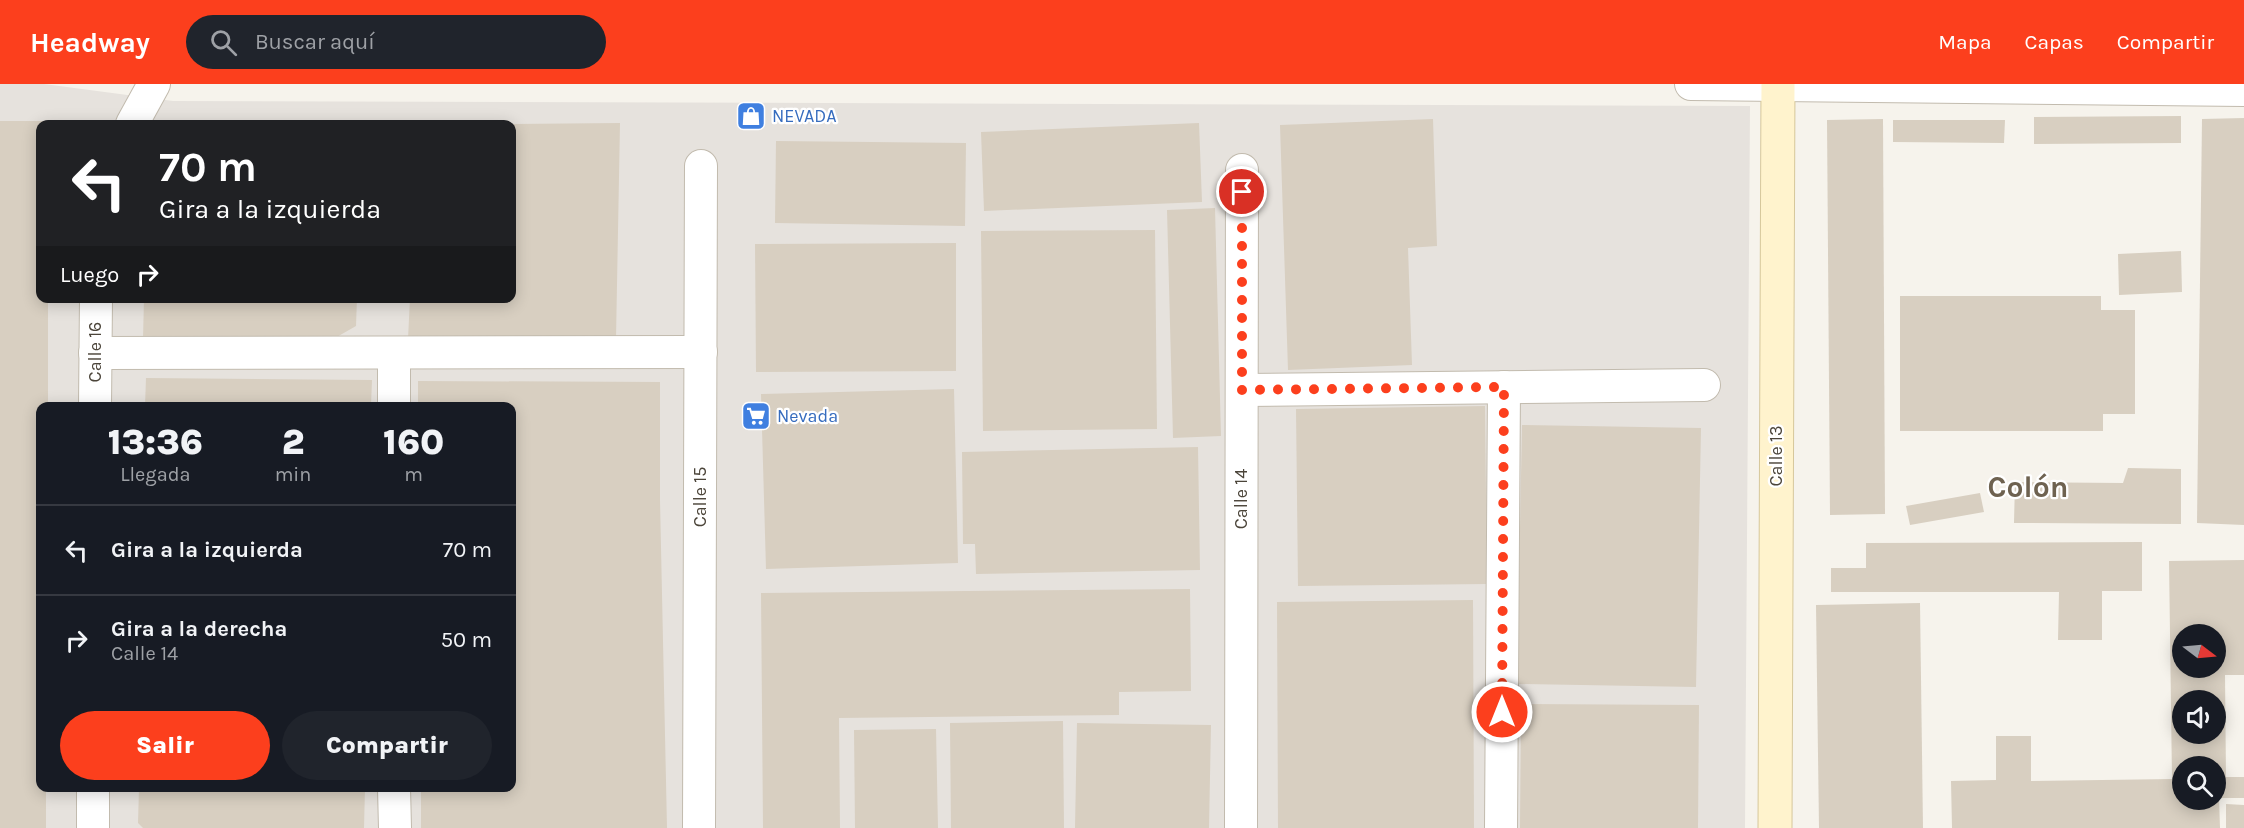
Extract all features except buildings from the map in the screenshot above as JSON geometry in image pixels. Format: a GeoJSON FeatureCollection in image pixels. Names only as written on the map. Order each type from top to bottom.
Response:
{"type":"FeatureCollection","features":[{"type":"Feature","properties":{"kind":"main road","name":"Calle 13"},"geometry":{"type":"LineString","coordinates":[[1775,828],[1778,84]]}},
{"type":"Feature","properties":{"kind":"street"},"geometry":{"type":"LineString","coordinates":[[134,120],[154,84]]}},
{"type":"Feature","properties":{"kind":"street"},"geometry":{"type":"LineString","coordinates":[[1691,84],[2244,90]]}},
{"type":"Feature","properties":{"kind":"street","name":"Calle 15"},"geometry":{"type":"LineString","coordinates":[[699,828],[701,165]]}},
{"type":"Feature","properties":{"kind":"street","name":"Calle 14"},"geometry":{"type":"LineString","coordinates":[[1241,828],[1242,170]]}},
{"type":"Feature","properties":{"kind":"street","name":"Calle 16"},"geometry":{"type":"LineString","coordinates":[[95,402],[96,303]]}},
{"type":"Feature","properties":{"kind":"street"},"geometry":{"type":"LineString","coordinates":[[394,352],[394,402]]}},
{"type":"Feature","properties":{"kind":"street"},"geometry":{"type":"LineString","coordinates":[[95,353],[701,352]]}},
{"type":"Feature","properties":{"kind":"street"},"geometry":{"type":"LineString","coordinates":[[1242,390],[1704,385]]}},
{"type":"Feature","properties":{"kind":"street"},"geometry":{"type":"LineString","coordinates":[[1501,828],[1504,387]]}},
{"type":"Feature","properties":{"kind":"street"},"geometry":{"type":"LineString","coordinates":[[93,792],[93,828]]}},
{"type":"Feature","properties":{"kind":"street"},"geometry":{"type":"LineString","coordinates":[[394,792],[394,828]]}},
{"type":"Feature","properties":{"kind":"shaded area"},"geometry":{"type":"Polygon","coordinates":[[[0,84],[44,84],[173,101],[1750,106],[1745,828],[0,828],[0,84]]]}},
{"type":"Feature","properties":{"kind":"place","name":"NEVADA"},"geometry":{"type":"Point","coordinates":[751,116]}},
{"type":"Feature","properties":{"kind":"place","name":"Nevada"},"geometry":{"type":"Point","coordinates":[756,416]}},
{"type":"Feature","properties":{"kind":"district","name":"Colón"},"geometry":{"type":"Point","coordinates":[2028,487]}},
{"type":"Feature","properties":{"kind":"route"},"geometry":{"type":"LineString","coordinates":[[1242,192],[1242,390],[1504,387],[1502,712]]}}]}
